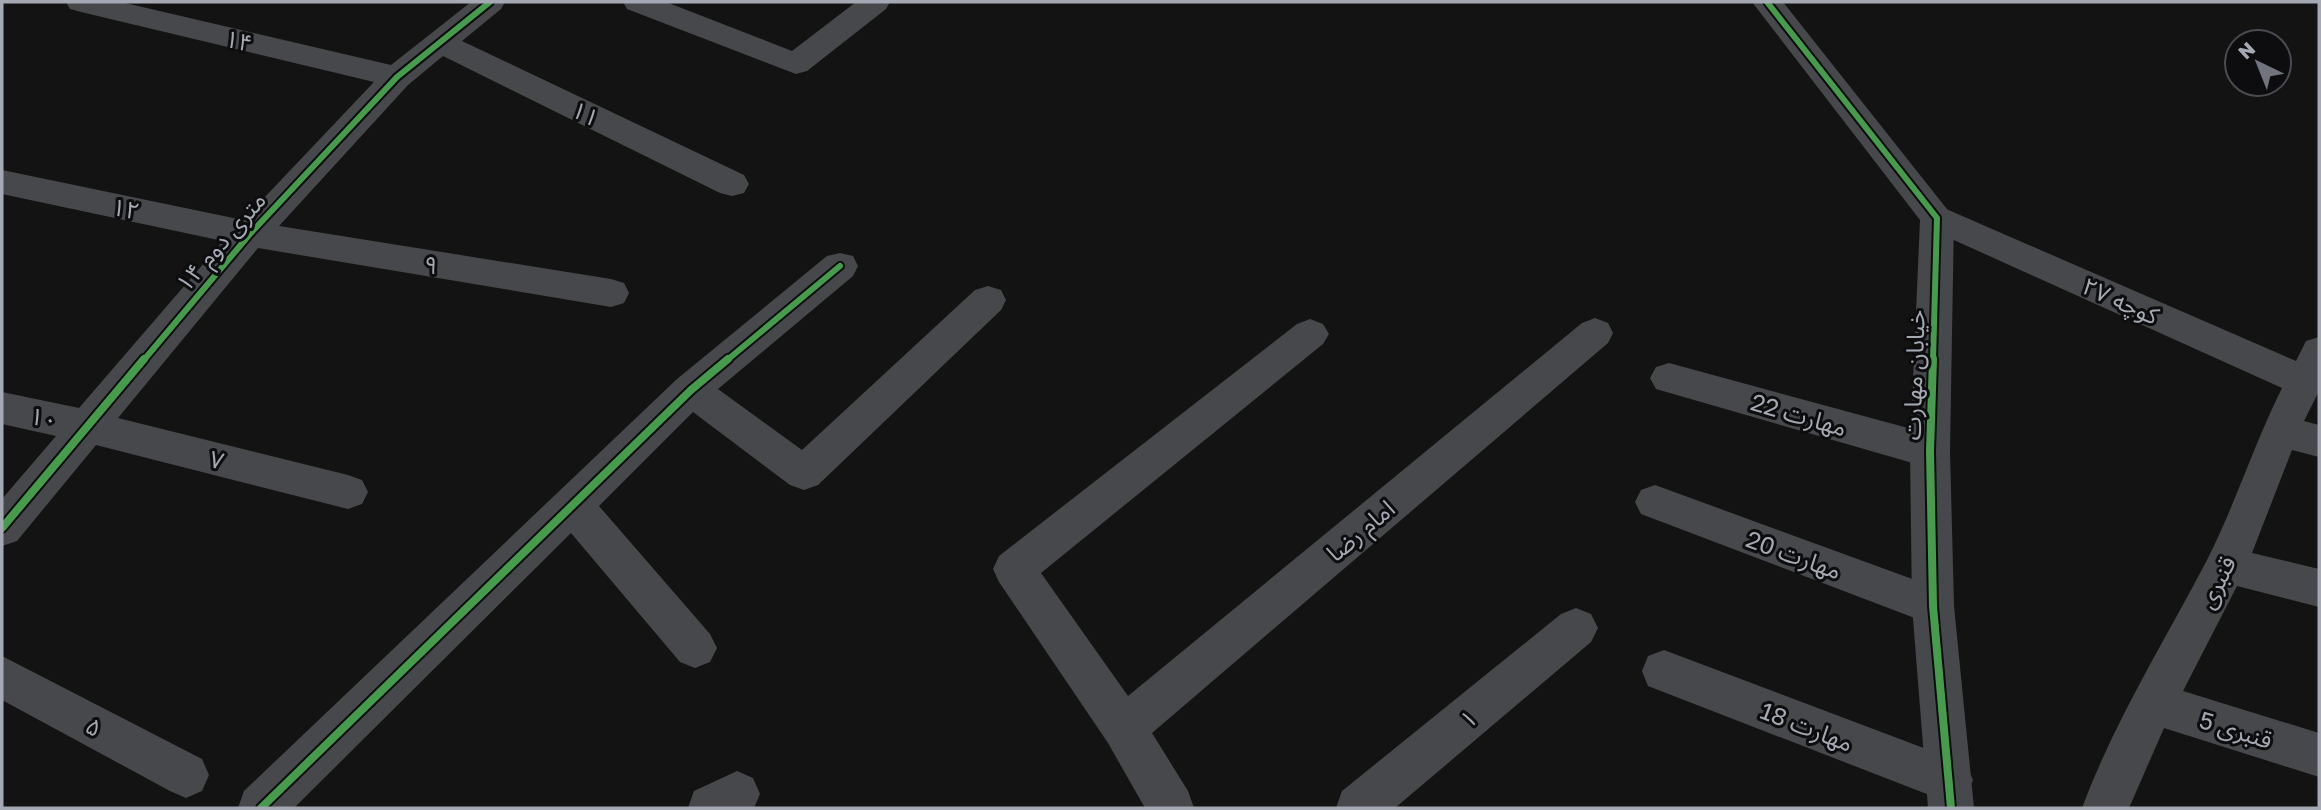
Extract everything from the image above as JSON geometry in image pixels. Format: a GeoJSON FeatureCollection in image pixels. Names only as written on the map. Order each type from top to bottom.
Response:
{"type":"FeatureCollection","features":[{"type":"Feature","properties":{"kind":"street","name":"۱۴"},"geometry":{"type":"LineString","coordinates":[[80,2],[397,78]]}},
{"type":"Feature","properties":{"kind":"street","name":"۱۴ متری دوم"},"geometry":{"type":"LineString","coordinates":[[2,528],[250,234],[397,78],[490,2]]}},
{"type":"Feature","properties":{"kind":"street"},"geometry":{"type":"LineString","coordinates":[[638,2],[796,64],[875,2]]}},
{"type":"Feature","properties":{"kind":"street"},"geometry":{"type":"LineString","coordinates":[[1767,2],[1937,218]]}},
{"type":"Feature","properties":{"kind":"street","name":"۱۱"},"geometry":{"type":"LineString","coordinates":[[439,41],[732,184]]}},
{"type":"Feature","properties":{"kind":"street","name":"۱۲"},"geometry":{"type":"LineString","coordinates":[[2,182],[250,234]]}},
{"type":"Feature","properties":{"kind":"street","name":"کوچه ۲۷"},"geometry":{"type":"LineString","coordinates":[[1937,218],[2312,367]]}},
{"type":"Feature","properties":{"kind":"street","name":"خیابان مهارت"},"geometry":{"type":"LineString","coordinates":[[1937,218],[1930,451],[1933,606],[1950,794]]}},
{"type":"Feature","properties":{"kind":"street","name":"۹"},"geometry":{"type":"LineString","coordinates":[[250,234],[611,293]]}},
{"type":"Feature","properties":{"kind":"street"},"geometry":{"type":"LineString","coordinates":[[261,808],[691,390],[840,266]]}},
{"type":"Feature","properties":{"kind":"street"},"geometry":{"type":"LineString","coordinates":[[691,390],[804,473],[988,300]]}},
{"type":"Feature","properties":{"kind":"street","name":"امام رضا"},"geometry":{"type":"LineString","coordinates":[[1124,728],[1595,332]]}},
{"type":"Feature","properties":{"kind":"street"},"geometry":{"type":"LineString","coordinates":[[1156,803],[1124,728],[1014,569],[1310,334]]}},
{"type":"Feature","properties":{"kind":"street","name":"قنبری"},"geometry":{"type":"LineString","coordinates":[[2105,808],[2153,703],[2226,565],[2300,436],[2312,367]]}},
{"type":"Feature","properties":{"kind":"street","name":"مهارت 22"},"geometry":{"type":"LineString","coordinates":[[1669,378],[1930,451]]}},
{"type":"Feature","properties":{"kind":"street","name":"۱۰"},"geometry":{"type":"LineString","coordinates":[[2,408],[86,426]]}},
{"type":"Feature","properties":{"kind":"street","name":"۷"},"geometry":{"type":"LineString","coordinates":[[86,426],[348,492]]}},
{"type":"Feature","properties":{"kind":"street","name":"مهارت 20"},"geometry":{"type":"LineString","coordinates":[[1655,502],[1933,606]]}},
{"type":"Feature","properties":{"kind":"street"},"geometry":{"type":"LineString","coordinates":[[572,504],[695,648]]}},
{"type":"Feature","properties":{"kind":"street"},"geometry":{"type":"LineString","coordinates":[[2226,565],[2319,588]]}},
{"type":"Feature","properties":{"kind":"street","name":"۱"},"geometry":{"type":"LineString","coordinates":[[1359,808],[1577,628]]}},
{"type":"Feature","properties":{"kind":"street","name":"مهارت 18"},"geometry":{"type":"LineString","coordinates":[[1664,671],[1950,794]]}},
{"type":"Feature","properties":{"kind":"street","name":"۵"},"geometry":{"type":"LineString","coordinates":[[2,677],[186,775]]}},
{"type":"Feature","properties":{"kind":"street","name":"قنبری 5"},"geometry":{"type":"LineString","coordinates":[[2153,703],[2319,755]]}},
{"type":"Feature","properties":{"kind":"cycle path"},"geometry":{"type":"LineString","coordinates":[[2,528],[250,234],[397,77],[490,2]]}},
{"type":"Feature","properties":{"kind":"cycle path"},"geometry":{"type":"LineString","coordinates":[[1767,2],[1937,218],[1930,451],[1933,606],[1951,808]]}},
{"type":"Feature","properties":{"kind":"cycle path"},"geometry":{"type":"LineString","coordinates":[[261,808],[691,390],[840,266]]}}]}
